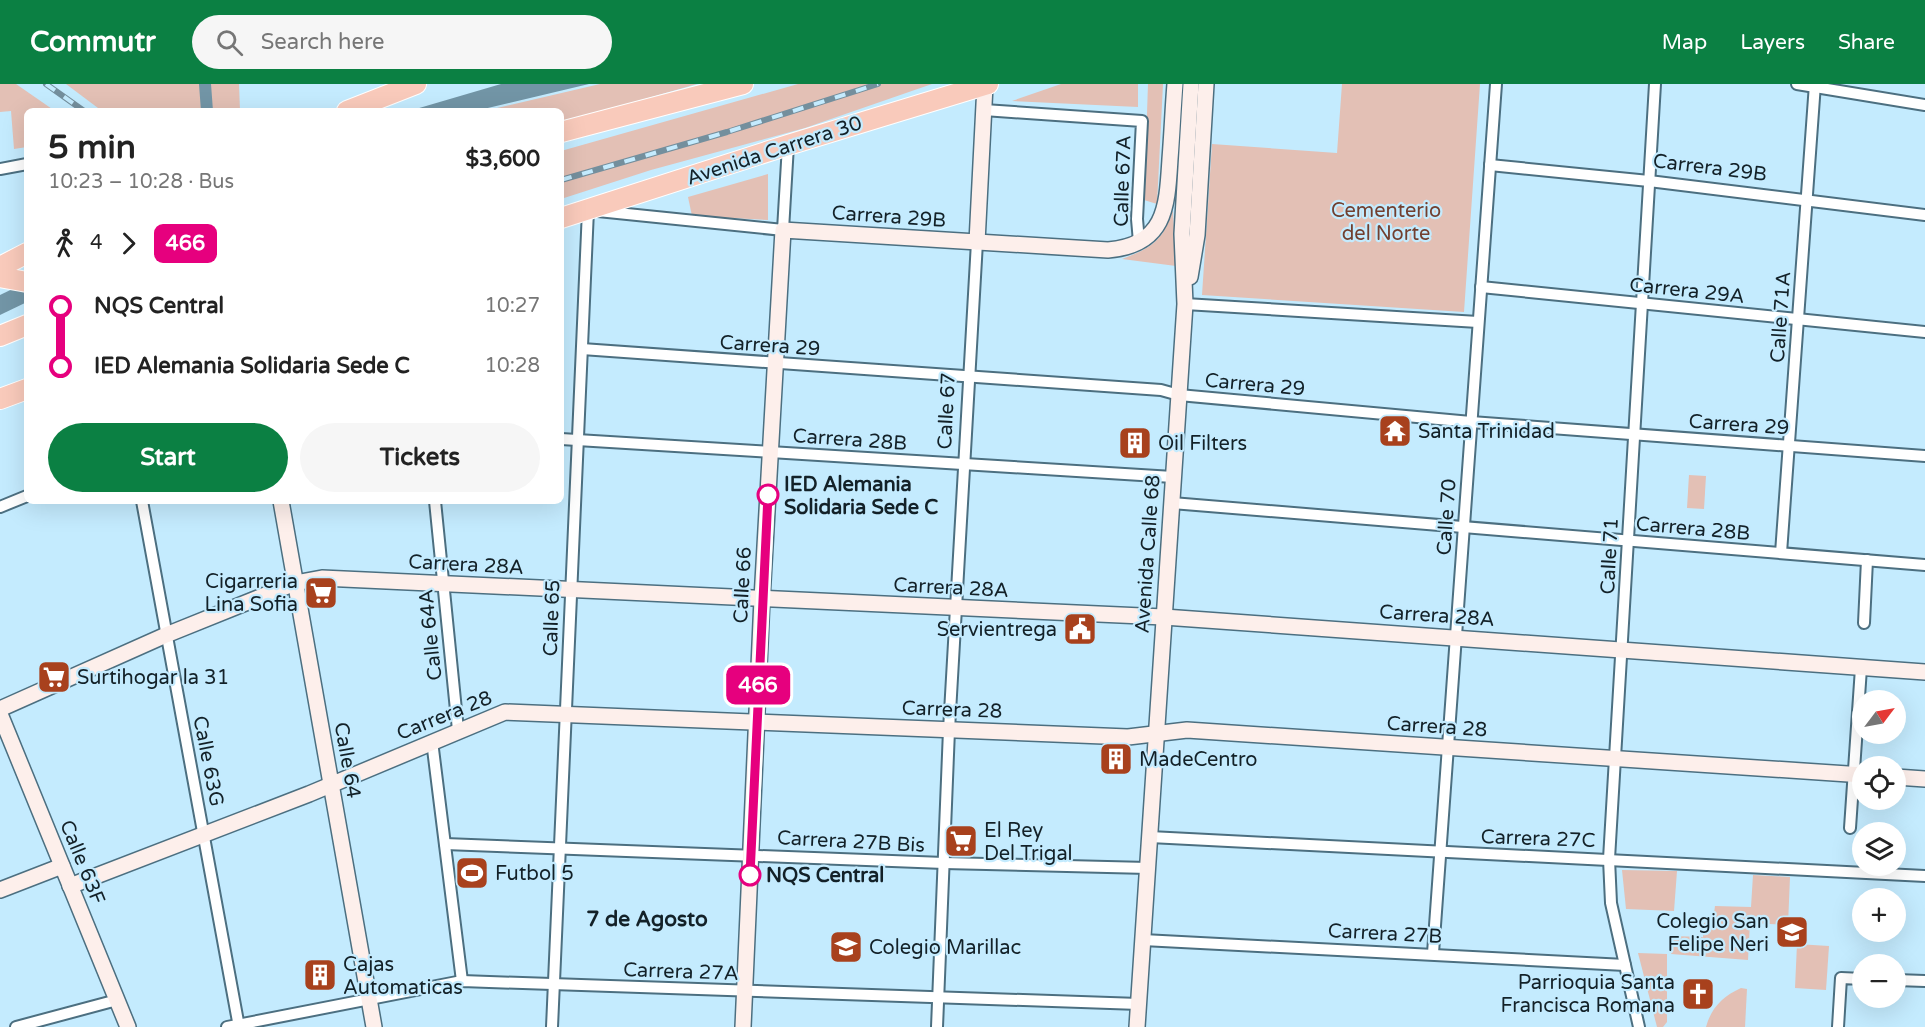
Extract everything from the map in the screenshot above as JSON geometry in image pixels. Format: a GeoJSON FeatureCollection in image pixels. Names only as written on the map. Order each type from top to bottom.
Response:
{"type":"FeatureCollection","features":[{"type":"Feature","properties":{"kind":"highway"},"geometry":{"type":"LineString","coordinates":[[355,108],[416,84]]}},
{"type":"Feature","properties":{"kind":"highway"},"geometry":{"type":"LineString","coordinates":[[696,98],[718,84]]}},
{"type":"Feature","properties":{"kind":"highway"},"geometry":{"type":"LineString","coordinates":[[564,131],[742,84]]}},
{"type":"Feature","properties":{"kind":"highway","name":"Avenida Carrera 30"},"geometry":{"type":"LineString","coordinates":[[564,217],[987,84]]}},
{"type":"Feature","properties":{"kind":"highway"},"geometry":{"type":"LineString","coordinates":[[10,276],[24,257]]}},
{"type":"Feature","properties":{"kind":"highway"},"geometry":{"type":"LineString","coordinates":[[0,336],[24,326]]}},
{"type":"Feature","properties":{"kind":"highway"},"geometry":{"type":"LineString","coordinates":[[0,399],[24,390]]}},
{"type":"Feature","properties":{"kind":"street","name":"Calle 67"},"geometry":{"type":"LineString","coordinates":[[937,1027],[956,609],[987,84]]}},
{"type":"Feature","properties":{"kind":"street","name":"Avenida Calle 68"},"geometry":{"type":"LineString","coordinates":[[1137,1027],[1185,304],[1182,234],[1176,186],[1175,84]]}},
{"type":"Feature","properties":{"kind":"street","name":"Avenida Calle 68"},"geometry":{"type":"LineString","coordinates":[[1139,242],[1156,228],[1176,186],[1191,84]]}},
{"type":"Feature","properties":{"kind":"street"},"geometry":{"type":"LineString","coordinates":[[1206,84],[1197,235],[1185,304],[1478,322]]}},
{"type":"Feature","properties":{"kind":"street","name":"Calle 70"},"geometry":{"type":"LineString","coordinates":[[1433,953],[1496,84]]}},
{"type":"Feature","properties":{"kind":"street","name":"Calle 71"},"geometry":{"type":"LineString","coordinates":[[1639,1027],[1611,903],[1610,859],[1655,84]]}},
{"type":"Feature","properties":{"kind":"street"},"geometry":{"type":"LineString","coordinates":[[1797,84],[1815,85],[1925,105]]}},
{"type":"Feature","properties":{"kind":"street","name":"Calle 71A"},"geometry":{"type":"LineString","coordinates":[[1781,553],[1815,85]]}},
{"type":"Feature","properties":{"kind":"street","name":"Calle 67A"},"geometry":{"type":"LineString","coordinates":[[984,110],[1142,121],[1137,219],[1139,242]]}},
{"type":"Feature","properties":{"kind":"street","name":"Calle 66"},"geometry":{"type":"LineString","coordinates":[[743,1027],[762,599],[788,145]]}},
{"type":"Feature","properties":{"kind":"street"},"geometry":{"type":"LineString","coordinates":[[0,169],[24,165]]}},
{"type":"Feature","properties":{"kind":"street","name":"Carrera 29B"},"geometry":{"type":"LineString","coordinates":[[1490,165],[1649,181],[1925,214]]}},
{"type":"Feature","properties":{"kind":"street","name":"Carrera 29B"},"geometry":{"type":"LineString","coordinates":[[588,210],[783,230],[1108,250],[1123,249],[1139,242]]}},
{"type":"Feature","properties":{"kind":"street","name":"Calle 65"},"geometry":{"type":"LineString","coordinates":[[552,1027],[576,440],[588,210]]}},
{"type":"Feature","properties":{"kind":"street","name":"Carrera 29A"},"geometry":{"type":"LineString","coordinates":[[1481,287],[1925,332]]}},
{"type":"Feature","properties":{"kind":"street","name":"Carrera 29"},"geometry":{"type":"LineString","coordinates":[[582,349],[1161,390],[1179,395],[1471,422],[1925,456]]}},
{"type":"Feature","properties":{"kind":"street","name":"Carrera 28B"},"geometry":{"type":"LineString","coordinates":[[564,439],[1173,477]]}},
{"type":"Feature","properties":{"kind":"street"},"geometry":{"type":"LineString","coordinates":[[0,507],[24,497]]}},
{"type":"Feature","properties":{"kind":"street","name":"Calle 63G"},"geometry":{"type":"LineString","coordinates":[[143,504],[205,834],[235,1026]]}},
{"type":"Feature","properties":{"kind":"street","name":"Calle 64"},"geometry":{"type":"LineString","coordinates":[[282,504],[374,1027]]}},
{"type":"Feature","properties":{"kind":"street","name":"Calle 64A"},"geometry":{"type":"LineString","coordinates":[[435,504],[458,730]]}},
{"type":"Feature","properties":{"kind":"street","name":"Carrera 28B"},"geometry":{"type":"LineString","coordinates":[[1172,504],[1925,565]]}},
{"type":"Feature","properties":{"kind":"street"},"geometry":{"type":"LineString","coordinates":[[1864,623],[1867,560]]}},
{"type":"Feature","properties":{"kind":"street","name":"Carrera 28A"},"geometry":{"type":"LineString","coordinates":[[0,709],[166,635],[295,583],[322,578],[1164,617],[1925,672]]}},
{"type":"Feature","properties":{"kind":"street"},"geometry":{"type":"LineString","coordinates":[[1859,756],[1862,668]]}},
{"type":"Feature","properties":{"kind":"street","name":"Carrera 28"},"geometry":{"type":"LineString","coordinates":[[70,886],[331,784],[505,712],[1128,737],[1186,730],[1852,774]]}},
{"type":"Feature","properties":{"kind":"street","name":"Calle 63F"},"geometry":{"type":"LineString","coordinates":[[0,714],[128,1027]]}},
{"type":"Feature","properties":{"kind":"street"},"geometry":{"type":"LineString","coordinates":[[432,741],[462,981]]}},
{"type":"Feature","properties":{"kind":"street"},"geometry":{"type":"LineString","coordinates":[[1906,778],[1925,780]]}},
{"type":"Feature","properties":{"kind":"street"},"geometry":{"type":"LineString","coordinates":[[1850,828],[1853,810]]}},
{"type":"Feature","properties":{"kind":"street","name":"Carrera 27C"},"geometry":{"type":"LineString","coordinates":[[1150,837],[1925,876]]}},
{"type":"Feature","properties":{"kind":"street","name":"Carrera 27B Bis"},"geometry":{"type":"LineString","coordinates":[[445,844],[944,863],[1148,868]]}},
{"type":"Feature","properties":{"kind":"street"},"geometry":{"type":"LineString","coordinates":[[0,890],[62,866]]}},
{"type":"Feature","properties":{"kind":"street","name":"Carrera 27B"},"geometry":{"type":"LineString","coordinates":[[1143,940],[1625,964]]}},
{"type":"Feature","properties":{"kind":"street"},"geometry":{"type":"LineString","coordinates":[[1838,1027],[1841,978],[1852,978]]}},
{"type":"Feature","properties":{"kind":"street"},"geometry":{"type":"LineString","coordinates":[[1906,980],[1925,981]]}},
{"type":"Feature","properties":{"kind":"street","name":"Carrera 27A"},"geometry":{"type":"LineString","coordinates":[[235,1026],[462,981],[938,999],[1138,1004]]}},
{"type":"Feature","properties":{"kind":"street"},"geometry":{"type":"LineString","coordinates":[[16,1027],[117,1000]]}},
{"type":"Feature","properties":{"kind":"green space"},"geometry":{"type":"Polygon","coordinates":[[[0,84],[16,84],[51,108],[24,108],[24,147],[14,149],[11,111],[0,112],[0,84]]]}},
{"type":"Feature","properties":{"kind":"green space"},"geometry":{"type":"Polygon","coordinates":[[[66,84],[239,84],[240,108],[98,108],[66,84]]]}},
{"type":"Feature","properties":{"kind":"green space"},"geometry":{"type":"Polygon","coordinates":[[[600,84],[697,84],[564,122],[564,108],[497,108],[600,84]]]}},
{"type":"Feature","properties":{"kind":"green space"},"geometry":{"type":"Polygon","coordinates":[[[798,84],[932,84],[805,128],[651,170],[564,198],[564,150],[798,84]]]}},
{"type":"Feature","properties":{"kind":"green space"},"geometry":{"type":"Polygon","coordinates":[[[1061,84],[1138,84],[1138,107],[1012,101],[1061,84]]]}},
{"type":"Feature","properties":{"kind":"green space"},"geometry":{"type":"Polygon","coordinates":[[[1148,84],[1163,84],[1157,204],[1144,200],[1148,84]]]}},
{"type":"Feature","properties":{"kind":"green space","name":"Cementerio del Norte"},"geometry":{"type":"Polygon","coordinates":[[[1342,84],[1480,84],[1464,312],[1202,295],[1212,144],[1337,153],[1342,84]]]}},
{"type":"Feature","properties":{"kind":"green space"},"geometry":{"type":"Polygon","coordinates":[[[768,174],[768,220],[692,216],[688,197],[768,174]]]}},
{"type":"Feature","properties":{"kind":"green space"},"geometry":{"type":"Polygon","coordinates":[[[1173,210],[1176,266],[1122,259],[1155,242],[1165,229],[1173,210]]]}},
{"type":"Feature","properties":{"kind":"green space"},"geometry":{"type":"Polygon","coordinates":[[[1689,475],[1706,476],[1704,509],[1687,508],[1689,475]]]}},
{"type":"Feature","properties":{"kind":"green space"},"geometry":{"type":"Polygon","coordinates":[[[1622,870],[1677,871],[1674,911],[1626,909],[1622,870]]]}},
{"type":"Feature","properties":{"kind":"green space"},"geometry":{"type":"Polygon","coordinates":[[[1753,875],[1790,877],[1788,925],[1750,923],[1748,960],[1671,954],[1673,936],[1703,937],[1704,923],[1713,920],[1715,906],[1751,907],[1753,875]]]}},
{"type":"Feature","properties":{"kind":"green space"},"geometry":{"type":"Polygon","coordinates":[[[1797,944],[1829,946],[1826,990],[1795,988],[1797,944]]]}},
{"type":"Feature","properties":{"kind":"green space"},"geometry":{"type":"Polygon","coordinates":[[[1638,953],[1667,954],[1667,1022],[1663,1027],[1657,1027],[1638,953]]]}},
{"type":"Feature","properties":{"kind":"green space"},"geometry":{"type":"Polygon","coordinates":[[[1741,988],[1747,989],[1745,1027],[1706,1027],[1719,1003],[1741,988]]]}},
{"type":"Feature","properties":{"kind":"water"},"geometry":{"type":"Polygon","coordinates":[[[501,84],[589,84],[488,108],[419,108],[501,84]]]}},
{"type":"Feature","properties":{"kind":"water"},"geometry":{"type":"Polygon","coordinates":[[[24,283],[24,303],[0,315],[0,295],[24,283]]]}},
{"type":"Feature","properties":{"kind":"waterway"},"geometry":{"type":"LineString","coordinates":[[205,84],[207,108]]}},
{"type":"Feature","properties":{"kind":"railway"},"geometry":{"type":"LineString","coordinates":[[46,84],[80,108]]}},
{"type":"Feature","properties":{"kind":"railway"},"geometry":{"type":"LineString","coordinates":[[564,179],[727,132],[878,84]]}},
{"type":"Feature","properties":{"kind":"bus line","name":"466"},"geometry":{"type":"LineString","coordinates":[[750,875],[768,495]]}},
{"type":"Feature","properties":{"kind":"place","name":"Santa Trinidad"},"geometry":{"type":"Point","coordinates":[1395,431]}},
{"type":"Feature","properties":{"kind":"place","name":"Oil Filters"},"geometry":{"type":"Point","coordinates":[1135,443]}},
{"type":"Feature","properties":{"kind":"place","name":"IED Alemania Solidaria Sede C"},"geometry":{"type":"Point","coordinates":[768,495]}},
{"type":"Feature","properties":{"kind":"place","name":"Cigarreria Lina Sofia"},"geometry":{"type":"Point","coordinates":[321,593]}},
{"type":"Feature","properties":{"kind":"place","name":"Servientrega"},"geometry":{"type":"Point","coordinates":[1080,629]}},
{"type":"Feature","properties":{"kind":"place","name":"Surtihogar la 31"},"geometry":{"type":"Point","coordinates":[54,677]}},
{"type":"Feature","properties":{"kind":"place","name":"MadeCentro"},"geometry":{"type":"Point","coordinates":[1116,759]}},
{"type":"Feature","properties":{"kind":"place","name":"El Rey Del Trigal"},"geometry":{"type":"Point","coordinates":[961,841]}},
{"type":"Feature","properties":{"kind":"place","name":"Futbol 5"},"geometry":{"type":"Point","coordinates":[472,873]}},
{"type":"Feature","properties":{"kind":"place","name":"NQS Central"},"geometry":{"type":"Point","coordinates":[750,875]}},
{"type":"Feature","properties":{"kind":"place","name":"Colegio San Felipe Neri"},"geometry":{"type":"Point","coordinates":[1792,932]}},
{"type":"Feature","properties":{"kind":"place","name":"Colegio Marillac"},"geometry":{"type":"Point","coordinates":[846,947]}},
{"type":"Feature","properties":{"kind":"place","name":"Cajas Automaticas"},"geometry":{"type":"Point","coordinates":[320,975]}},
{"type":"Feature","properties":{"kind":"place","name":"Parrioquia Santa Francisca Romana"},"geometry":{"type":"Point","coordinates":[1698,994]}},
{"type":"Feature","properties":{"kind":"district","name":"7 de Agosto"},"geometry":{"type":"Point","coordinates":[647,919]}}]}
